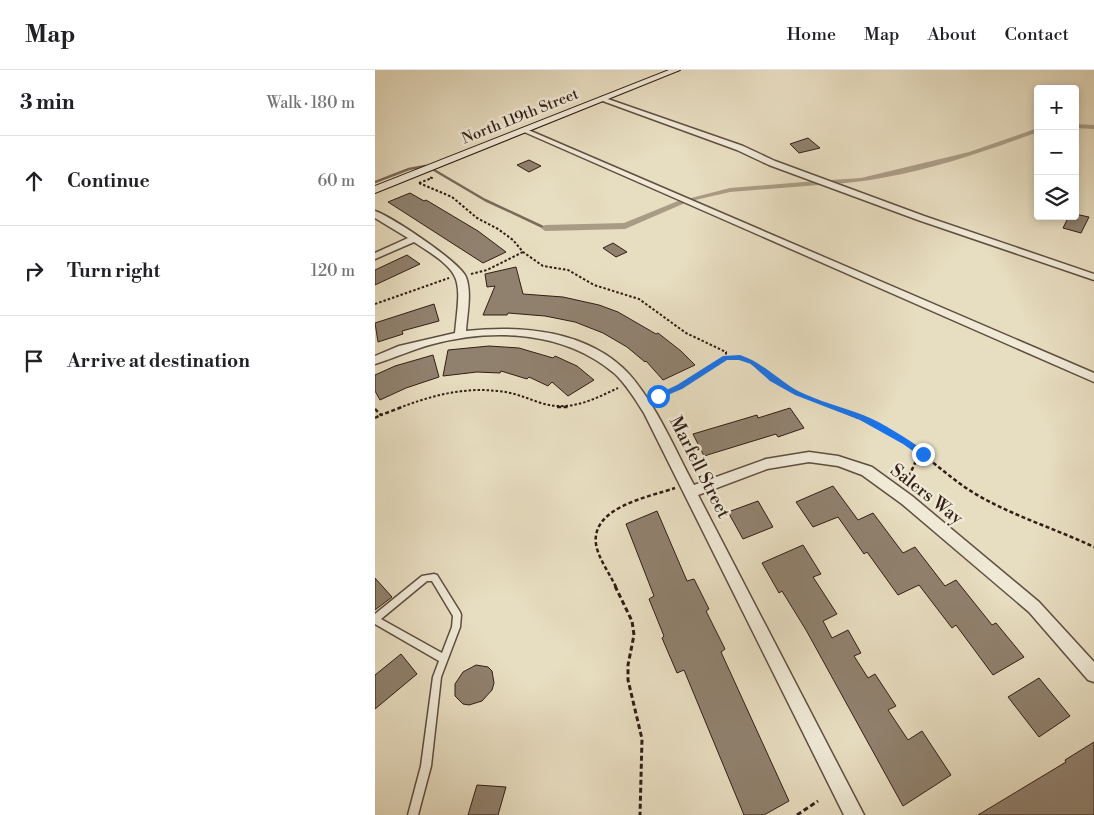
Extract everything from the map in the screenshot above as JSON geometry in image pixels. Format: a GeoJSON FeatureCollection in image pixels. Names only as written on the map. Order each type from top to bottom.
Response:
{"type":"FeatureCollection","features":[{"type":"Feature","properties":{"kind":"street","name":"North 119th Street"},"geometry":{"type":"LineString","coordinates":[[375,190],[676,70]]}},
{"type":"Feature","properties":{"kind":"street"},"geometry":{"type":"LineString","coordinates":[[602,99],[741,148],[772,163],[921,218],[1094,277]]}},
{"type":"Feature","properties":{"kind":"street"},"geometry":{"type":"LineString","coordinates":[[524,130],[1094,378]]}},
{"type":"Feature","properties":{"kind":"street"},"geometry":{"type":"LineString","coordinates":[[375,214],[450,263],[461,274],[463,284],[460,335]]}},
{"type":"Feature","properties":{"kind":"street"},"geometry":{"type":"LineString","coordinates":[[375,256],[413,239]]}},
{"type":"Feature","properties":{"kind":"street","name":"Marfell Street"},"geometry":{"type":"LineString","coordinates":[[375,360],[419,344],[460,335],[514,332],[540,335],[583,348],[602,358],[618,370],[634,388],[649,411],[684,490],[854,815]]}},
{"type":"Feature","properties":{"kind":"street","name":"Salers Way"},"geometry":{"type":"LineString","coordinates":[[684,490],[766,464],[809,457],[838,461],[867,471],[907,500],[1034,607],[1094,674]]}},
{"type":"Feature","properties":{"kind":"lane"},"geometry":{"type":"LineString","coordinates":[[413,815],[426,766],[437,677],[444,660],[456,627],[457,615],[434,576],[425,578],[375,620],[444,660]]}},
{"type":"Feature","properties":{"kind":"path"},"geometry":{"type":"LineString","coordinates":[[419,183],[452,197],[477,218],[499,228],[523,252],[543,266],[569,270],[594,285],[639,299],[686,333],[721,348],[725,352],[726,357]]}},
{"type":"Feature","properties":{"kind":"path"},"geometry":{"type":"LineString","coordinates":[[473,274],[487,270],[523,252]]}},
{"type":"Feature","properties":{"kind":"path"},"geometry":{"type":"LineString","coordinates":[[375,304],[448,278]]}},
{"type":"Feature","properties":{"kind":"path"},"geometry":{"type":"LineString","coordinates":[[658,396],[679,387],[726,357],[746,359],[797,394],[862,418],[905,442],[948,476],[996,505],[1094,547]]}},
{"type":"Feature","properties":{"kind":"path"},"geometry":{"type":"LineString","coordinates":[[375,418],[413,402],[451,392],[480,390],[512,393],[547,405],[560,407],[587,402],[618,388]]}},
{"type":"Feature","properties":{"kind":"path"},"geometry":{"type":"LineString","coordinates":[[375,409],[381,415]]}},
{"type":"Feature","properties":{"kind":"path"},"geometry":{"type":"LineString","coordinates":[[904,481],[913,472],[914,461],[920,452]]}},
{"type":"Feature","properties":{"kind":"path"},"geometry":{"type":"LineString","coordinates":[[640,815],[642,739],[627,680],[634,635],[633,621],[596,546],[595,534],[600,523],[610,513],[684,490]]}},
{"type":"Feature","properties":{"kind":"path"},"geometry":{"type":"LineString","coordinates":[[797,815],[818,801]]}},
{"type":"Feature","properties":{"kind":"building"},"geometry":{"type":"Polygon","coordinates":[[[808,138],[820,148],[799,153],[790,144],[808,138]]]}},
{"type":"Feature","properties":{"kind":"building"},"geometry":{"type":"Polygon","coordinates":[[[529,160],[541,166],[529,172],[517,165],[529,160]]]}},
{"type":"Feature","properties":{"kind":"building"},"geometry":{"type":"Polygon","coordinates":[[[410,193],[424,201],[426,200],[478,231],[506,252],[483,263],[388,202],[410,193]]]}},
{"type":"Feature","properties":{"kind":"building"},"geometry":{"type":"Polygon","coordinates":[[[1079,215],[1089,217],[1081,233],[1063,228],[1067,220],[1079,220],[1079,215]]]}},
{"type":"Feature","properties":{"kind":"building"},"geometry":{"type":"Polygon","coordinates":[[[613,243],[627,252],[616,257],[603,248],[613,243]]]}},
{"type":"Feature","properties":{"kind":"building"},"geometry":{"type":"Polygon","coordinates":[[[407,255],[420,264],[375,285],[375,270],[407,255]]]}},
{"type":"Feature","properties":{"kind":"building"},"geometry":{"type":"Polygon","coordinates":[[[516,267],[523,294],[563,297],[599,305],[618,312],[656,334],[658,333],[695,365],[663,380],[646,361],[627,347],[603,333],[575,322],[545,316],[508,313],[507,315],[483,315],[495,286],[487,287],[485,274],[516,267]]]}},
{"type":"Feature","properties":{"kind":"building"},"geometry":{"type":"Polygon","coordinates":[[[434,304],[439,321],[402,331],[403,334],[378,342],[375,323],[434,304]]]}},
{"type":"Feature","properties":{"kind":"building"},"geometry":{"type":"Polygon","coordinates":[[[489,346],[519,348],[553,358],[555,356],[577,366],[594,380],[568,396],[552,382],[548,386],[529,377],[527,379],[501,371],[500,373],[477,372],[443,376],[448,350],[489,346]]]}},
{"type":"Feature","properties":{"kind":"building"},"geometry":{"type":"Polygon","coordinates":[[[433,355],[439,377],[406,388],[380,400],[375,391],[375,375],[395,366],[433,355]]]}},
{"type":"Feature","properties":{"kind":"building"},"geometry":{"type":"Polygon","coordinates":[[[790,408],[804,428],[778,437],[776,434],[704,456],[693,434],[757,415],[758,418],[790,408]]]}},
{"type":"Feature","properties":{"kind":"building"},"geometry":{"type":"Polygon","coordinates":[[[833,486],[858,520],[873,513],[903,553],[915,547],[945,586],[956,580],[992,625],[996,623],[1024,657],[993,675],[956,625],[952,628],[919,585],[898,595],[867,552],[864,554],[838,517],[813,527],[796,502],[833,486]]]}},
{"type":"Feature","properties":{"kind":"building"},"geometry":{"type":"Polygon","coordinates":[[[758,501],[773,527],[743,539],[728,512],[758,501]]]}},
{"type":"Feature","properties":{"kind":"building"},"geometry":{"type":"Polygon","coordinates":[[[657,511],[687,581],[694,579],[709,609],[706,611],[725,649],[721,652],[789,801],[764,815],[744,815],[684,670],[677,673],[662,638],[664,636],[649,599],[654,596],[626,524],[657,511]]]}},
{"type":"Feature","properties":{"kind":"building"},"geometry":{"type":"Polygon","coordinates":[[[803,545],[821,574],[813,577],[837,614],[823,621],[832,638],[848,630],[861,653],[854,656],[868,678],[875,674],[896,706],[888,710],[908,740],[922,731],[951,775],[903,806],[806,630],[782,591],[779,593],[762,563],[803,545]]]}},
{"type":"Feature","properties":{"kind":"building"},"geometry":{"type":"Polygon","coordinates":[[[375,578],[392,597],[375,610],[375,578]]]}},
{"type":"Feature","properties":{"kind":"building"},"geometry":{"type":"Polygon","coordinates":[[[401,654],[417,674],[375,709],[375,675],[401,654]]]}},
{"type":"Feature","properties":{"kind":"building"},"geometry":{"type":"Polygon","coordinates":[[[476,665],[488,667],[492,671],[494,683],[492,690],[482,701],[469,705],[463,704],[455,696],[455,684],[463,672],[476,665]]]}},
{"type":"Feature","properties":{"kind":"building"},"geometry":{"type":"Polygon","coordinates":[[[1039,678],[1070,716],[1039,737],[1008,697],[1039,678]]]}},
{"type":"Feature","properties":{"kind":"building"},"geometry":{"type":"Polygon","coordinates":[[[1094,742],[1094,815],[978,815],[1066,762],[1065,760],[1094,742]]]}},
{"type":"Feature","properties":{"kind":"building"},"geometry":{"type":"Polygon","coordinates":[[[477,785],[506,787],[498,815],[468,815],[477,785]]]}},
{"type":"Feature","properties":{"kind":"waterway"},"geometry":{"type":"LineString","coordinates":[[1079,126],[1094,127]]}},
{"type":"Feature","properties":{"kind":"waterway"},"geometry":{"type":"LineString","coordinates":[[831,182],[861,180],[971,154],[1034,131]]}},
{"type":"Feature","properties":{"kind":"waterway"},"geometry":{"type":"LineString","coordinates":[[375,182],[409,169],[425,166]]}},
{"type":"Feature","properties":{"kind":"waterway"},"geometry":{"type":"LineString","coordinates":[[434,170],[485,200],[545,228]]}},
{"type":"Feature","properties":{"kind":"waterway"},"geometry":{"type":"LineString","coordinates":[[691,199],[730,190],[816,183]]}},
{"type":"Feature","properties":{"kind":"waterway"},"geometry":{"type":"LineString","coordinates":[[545,228],[625,226],[681,203]]}},
{"type":"Feature","properties":{"kind":"route"},"geometry":{"type":"LineString","coordinates":[[658,396],[679,387],[726,357],[740,357],[753,363],[773,379],[797,394],[862,418],[923,454]]}}]}
